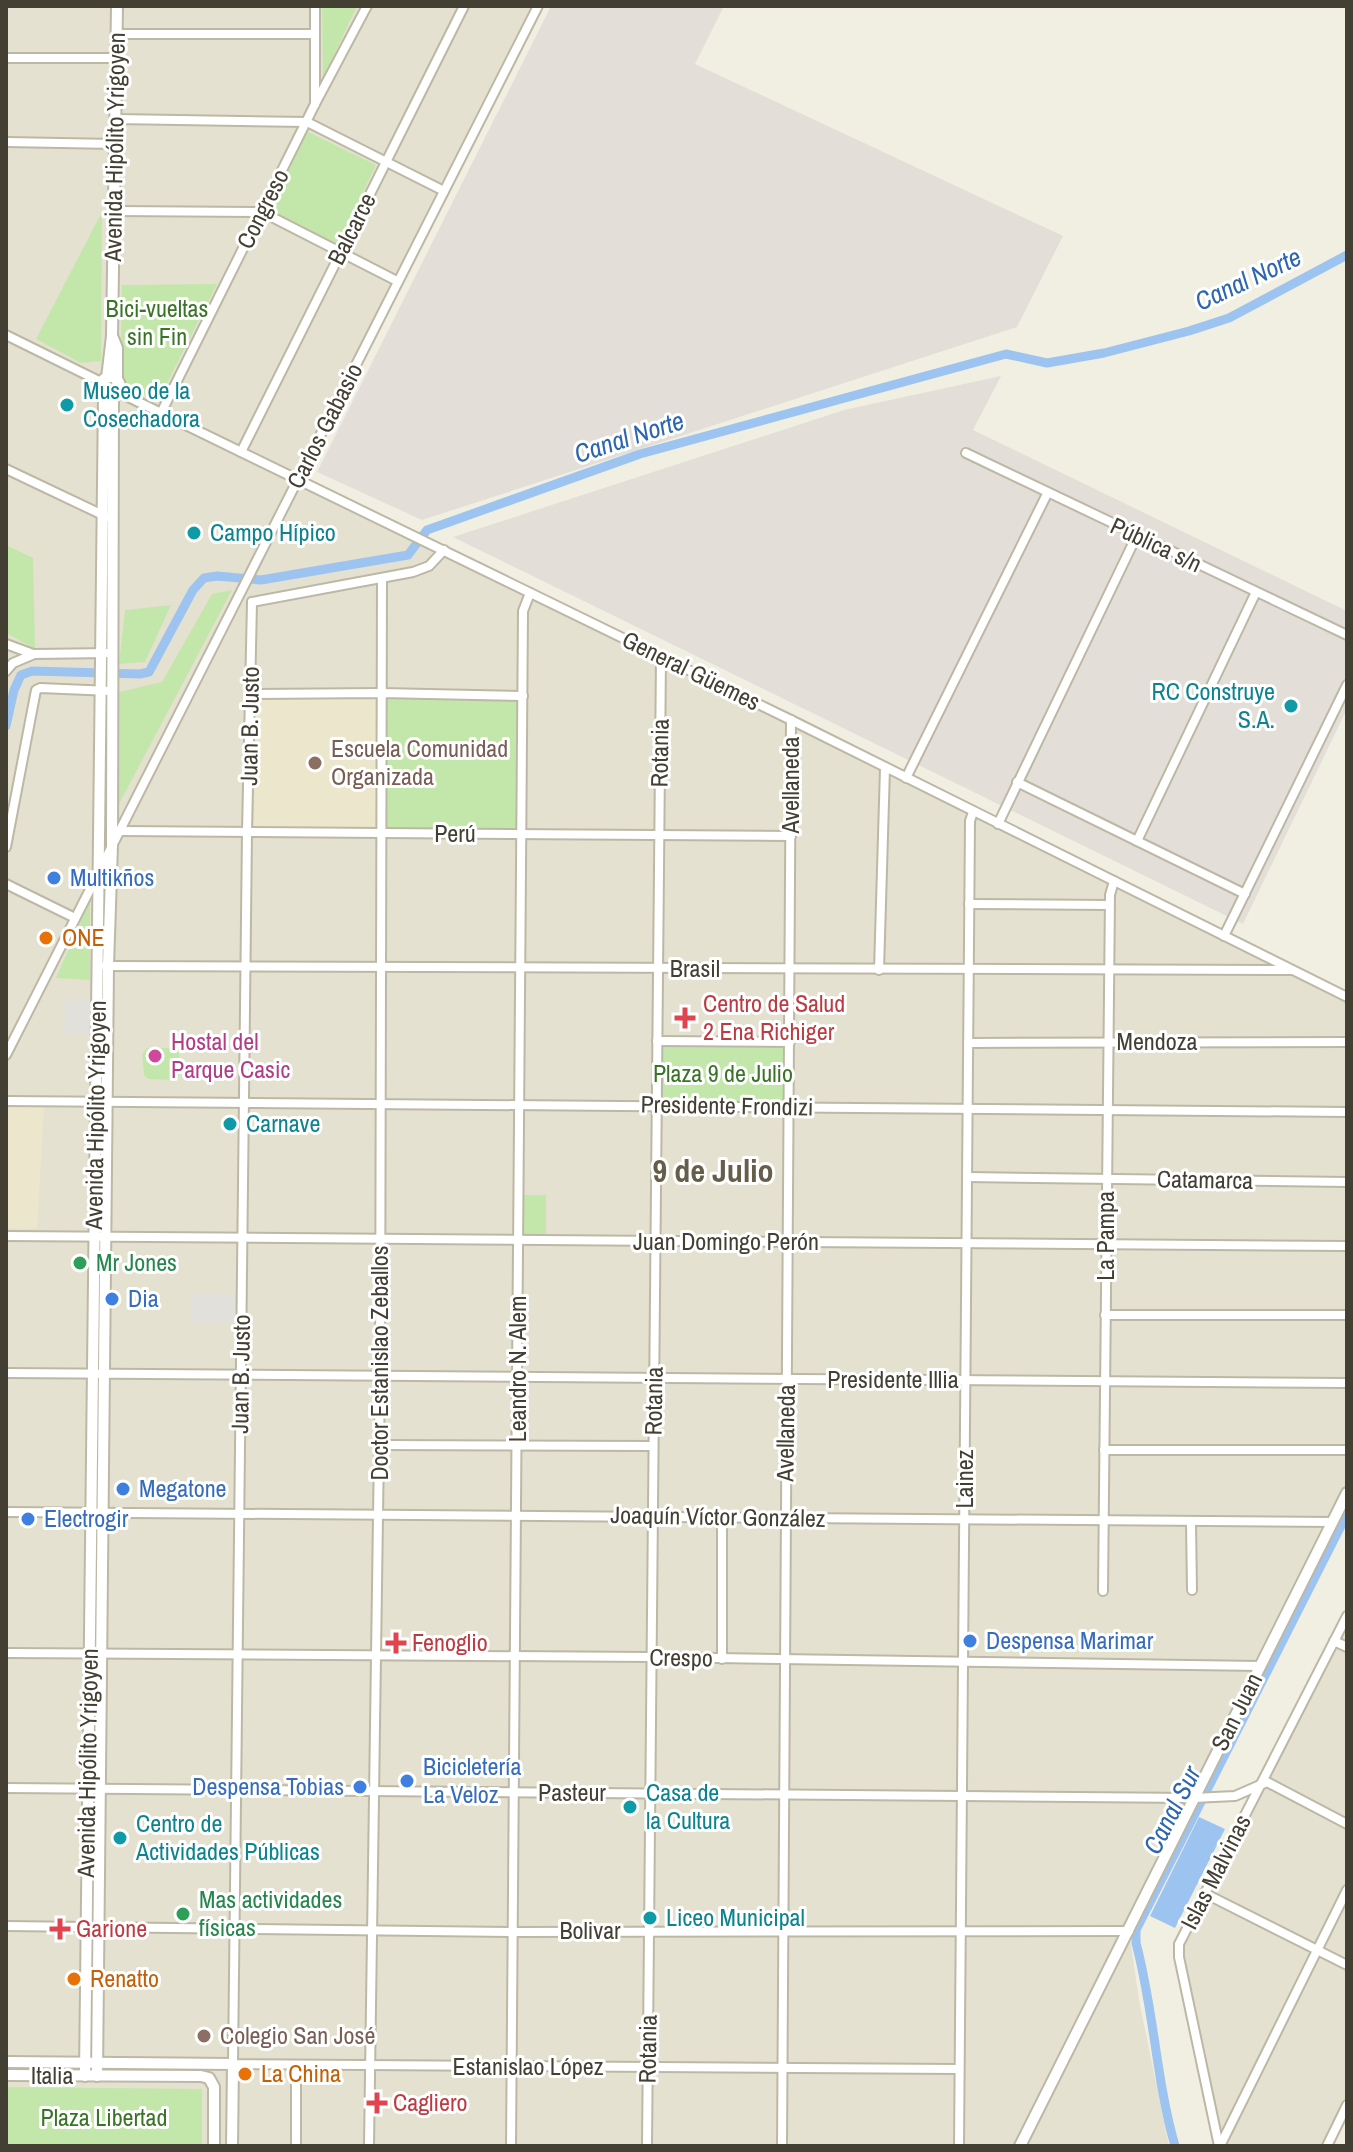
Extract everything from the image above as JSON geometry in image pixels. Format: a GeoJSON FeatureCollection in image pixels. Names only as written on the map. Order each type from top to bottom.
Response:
{"type":"FeatureCollection","features":[{"type":"Feature","properties":{"kind":"street","name":"Avenida Hipólito Yrigoyen"},"geometry":{"type":"LineString","coordinates":[[85,2076],[86,1927],[94,1789],[96,1654],[103,966],[100,871],[110,387],[117,348],[112,336],[117,6]]}},
{"type":"Feature","properties":{"kind":"street"},"geometry":{"type":"LineString","coordinates":[[315,6],[315,104]]}},
{"type":"Feature","properties":{"kind":"street","name":"Congreso"},"geometry":{"type":"LineString","coordinates":[[161,413],[367,6]]}},
{"type":"Feature","properties":{"kind":"street","name":"Balcarce"},"geometry":{"type":"LineString","coordinates":[[241,452],[464,6]]}},
{"type":"Feature","properties":{"kind":"street","name":"Carlos Gabasio"},"geometry":{"type":"LineString","coordinates":[[6,1055],[538,6]]}},
{"type":"Feature","properties":{"kind":"street"},"geometry":{"type":"LineString","coordinates":[[116,34],[314,34]]}},
{"type":"Feature","properties":{"kind":"street"},"geometry":{"type":"LineString","coordinates":[[6,58],[116,58]]}},
{"type":"Feature","properties":{"kind":"street"},"geometry":{"type":"LineString","coordinates":[[115,119],[307,122],[444,191]]}},
{"type":"Feature","properties":{"kind":"street"},"geometry":{"type":"LineString","coordinates":[[6,142],[115,144]]}},
{"type":"Feature","properties":{"kind":"street"},"geometry":{"type":"LineString","coordinates":[[114,211],[262,212],[397,281]]}},
{"type":"Feature","properties":{"kind":"street","name":"General Güemes"},"geometry":{"type":"LineString","coordinates":[[6,335],[1347,997]]}},
{"type":"Feature","properties":{"kind":"street","name":"Pública s/n"},"geometry":{"type":"LineString","coordinates":[[966,453],[1347,635]]}},
{"type":"Feature","properties":{"kind":"street"},"geometry":{"type":"LineString","coordinates":[[6,469],[107,517]]}},
{"type":"Feature","properties":{"kind":"street"},"geometry":{"type":"LineString","coordinates":[[906,778],[1047,494]]}},
{"type":"Feature","properties":{"kind":"street"},"geometry":{"type":"LineString","coordinates":[[998,824],[1137,535]]}},
{"type":"Feature","properties":{"kind":"street"},"geometry":{"type":"LineString","coordinates":[[241,594],[252,602],[382,579],[429,566],[444,550]]}},
{"type":"Feature","properties":{"kind":"street","name":"Doctor Estanislao Zeballos"},"geometry":{"type":"LineString","coordinates":[[369,2146],[372,1791],[379,1514],[382,579]]}},
{"type":"Feature","properties":{"kind":"street"},"geometry":{"type":"LineString","coordinates":[[1137,841],[1256,592]]}},
{"type":"Feature","properties":{"kind":"street","name":"Leandro N. Alem"},"geometry":{"type":"LineString","coordinates":[[511,2146],[523,611],[530,593]]}},
{"type":"Feature","properties":{"kind":"street","name":"Juan B. Justo"},"geometry":{"type":"LineString","coordinates":[[232,2146],[252,602]]}},
{"type":"Feature","properties":{"kind":"street"},"geometry":{"type":"LineString","coordinates":[[6,644],[33,654],[106,658]]}},
{"type":"Feature","properties":{"kind":"street"},"geometry":{"type":"LineString","coordinates":[[6,671],[13,663],[33,654]]}},
{"type":"Feature","properties":{"kind":"street","name":"Rotania"},"geometry":{"type":"LineString","coordinates":[[647,2146],[661,656]]}},
{"type":"Feature","properties":{"kind":"street"},"geometry":{"type":"LineString","coordinates":[[1224,936],[1347,685]]}},
{"type":"Feature","properties":{"kind":"street","name":"Avenida Hipólito Yrigoyen"},"geometry":{"type":"LineString","coordinates":[[103,966],[112,845],[106,687]]}},
{"type":"Feature","properties":{"kind":"street"},"geometry":{"type":"LineString","coordinates":[[6,847],[36,690],[106,687]]}},
{"type":"Feature","properties":{"kind":"street"},"geometry":{"type":"LineString","coordinates":[[251,694],[523,696]]}},
{"type":"Feature","properties":{"kind":"street","name":"Avellaneda"},"geometry":{"type":"LineString","coordinates":[[782,2146],[791,720]]}},
{"type":"Feature","properties":{"kind":"street"},"geometry":{"type":"LineString","coordinates":[[879,970],[885,768]]}},
{"type":"Feature","properties":{"kind":"street"},"geometry":{"type":"LineString","coordinates":[[1017,782],[1245,894]]}},
{"type":"Feature","properties":{"kind":"street","name":"Lainez"},"geometry":{"type":"LineString","coordinates":[[959,2146],[969,904],[970,821],[973,812]]}},
{"type":"Feature","properties":{"kind":"street","name":"Perú"},"geometry":{"type":"LineString","coordinates":[[119,831],[791,836]]}},
{"type":"Feature","properties":{"kind":"street","name":"La Pampa"},"geometry":{"type":"LineString","coordinates":[[1103,1591],[1109,905],[1114,881]]}},
{"type":"Feature","properties":{"kind":"street"},"geometry":{"type":"LineString","coordinates":[[6,884],[75,918]]}},
{"type":"Feature","properties":{"kind":"street"},"geometry":{"type":"LineString","coordinates":[[969,904],[1109,905]]}},
{"type":"Feature","properties":{"kind":"street","name":"Brasil"},"geometry":{"type":"LineString","coordinates":[[103,966],[1292,970]]}},
{"type":"Feature","properties":{"kind":"street"},"geometry":{"type":"LineString","coordinates":[[657,1041],[790,1042]]}},
{"type":"Feature","properties":{"kind":"street","name":"Mendoza"},"geometry":{"type":"LineString","coordinates":[[968,1043],[1347,1042]]}},
{"type":"Feature","properties":{"kind":"street","name":"Presidente Frondizi"},"geometry":{"type":"LineString","coordinates":[[6,1101],[1347,1112]]}},
{"type":"Feature","properties":{"kind":"street","name":"Catamarca"},"geometry":{"type":"LineString","coordinates":[[967,1177],[1347,1182]]}},
{"type":"Feature","properties":{"kind":"street","name":"Juan Domingo Perón"},"geometry":{"type":"LineString","coordinates":[[6,1236],[1347,1246]]}},
{"type":"Feature","properties":{"kind":"street"},"geometry":{"type":"LineString","coordinates":[[1105,1315],[1347,1315]]}},
{"type":"Feature","properties":{"kind":"street","name":"Presidente Illia"},"geometry":{"type":"LineString","coordinates":[[6,1373],[1347,1383]]}},
{"type":"Feature","properties":{"kind":"street"},"geometry":{"type":"LineString","coordinates":[[378,1445],[653,1446]]}},
{"type":"Feature","properties":{"kind":"street"},"geometry":{"type":"LineString","coordinates":[[1104,1450],[1347,1450]]}},
{"type":"Feature","properties":{"kind":"street","name":"San Juan"},"geometry":{"type":"LineString","coordinates":[[1020,2146],[1347,1493]]}},
{"type":"Feature","properties":{"kind":"street","name":"Joaquín Víctor González"},"geometry":{"type":"LineString","coordinates":[[6,1512],[1333,1522]]}},
{"type":"Feature","properties":{"kind":"street"},"geometry":{"type":"LineString","coordinates":[[722,1517],[722,1659]]}},
{"type":"Feature","properties":{"kind":"street"},"geometry":{"type":"LineString","coordinates":[[1191,1523],[1192,1590]]}},
{"type":"Feature","properties":{"kind":"street","name":"Islas Malvinas"},"geometry":{"type":"LineString","coordinates":[[1220,2146],[1178,1951],[1204,1893],[1347,1616]]}},
{"type":"Feature","properties":{"kind":"street"},"geometry":{"type":"LineString","coordinates":[[1334,1641],[1347,1647]]}},
{"type":"Feature","properties":{"kind":"street","name":"Crespo"},"geometry":{"type":"LineString","coordinates":[[6,1653],[651,1657],[1260,1666]]}},
{"type":"Feature","properties":{"kind":"street"},"geometry":{"type":"LineString","coordinates":[[1261,1783],[1267,1782],[1347,1824]]}},
{"type":"Feature","properties":{"kind":"street","name":"Pasteur"},"geometry":{"type":"LineString","coordinates":[[6,1788],[1193,1798],[1231,1796],[1261,1783]]}},
{"type":"Feature","properties":{"kind":"street","name":"Avenida Hipólito Yrigoyen"},"geometry":{"type":"LineString","coordinates":[[94,1789],[98,1927],[97,2076]]}},
{"type":"Feature","properties":{"kind":"street"},"geometry":{"type":"LineString","coordinates":[[1231,1796],[1241,1801],[1246,1811]]}},
{"type":"Feature","properties":{"kind":"street"},"geometry":{"type":"LineString","coordinates":[[1220,2146],[1347,1890]]}},
{"type":"Feature","properties":{"kind":"street"},"geometry":{"type":"LineString","coordinates":[[1204,1893],[1347,1965]]}},
{"type":"Feature","properties":{"kind":"street"},"geometry":{"type":"LineString","coordinates":[[6,1926],[98,1927]]}},
{"type":"Feature","properties":{"kind":"street","name":"Bolivar"},"geometry":{"type":"LineString","coordinates":[[98,1927],[513,1932],[1129,1931]]}},
{"type":"Feature","properties":{"kind":"street","name":"Italia"},"geometry":{"type":"LineString","coordinates":[[6,2062],[97,2063]]}},
{"type":"Feature","properties":{"kind":"street","name":"Estanislao López"},"geometry":{"type":"LineString","coordinates":[[97,2063],[958,2069]]}},
{"type":"Feature","properties":{"kind":"street"},"geometry":{"type":"LineString","coordinates":[[296,2065],[296,2146]]}},
{"type":"Feature","properties":{"kind":"street","name":"Italia"},"geometry":{"type":"LineString","coordinates":[[6,2075],[97,2076]]}},
{"type":"Feature","properties":{"kind":"street"},"geometry":{"type":"LineString","coordinates":[[97,2076],[209,2078],[214,2087],[214,2146]]}},
{"type":"Feature","properties":{"kind":"street"},"geometry":{"type":"LineString","coordinates":[[1327,2146],[1347,2105]]}},
{"type":"Feature","properties":{"kind":"shaded area"},"geometry":{"type":"Polygon","coordinates":[[[6,6],[538,6],[298,479],[1347,997],[1347,1493],[1129,1931],[1139,2000],[1169,2146],[6,2146],[6,6]]]}},
{"type":"Feature","properties":{"kind":"shaded area"},"geometry":{"type":"Polygon","coordinates":[[[551,6],[724,6],[695,64],[1063,236],[1017,327],[422,520],[317,472],[551,6]]]}},
{"type":"Feature","properties":{"kind":"shaded area"},"geometry":{"type":"Polygon","coordinates":[[[1001,376],[973,430],[1347,611],[1347,709],[1243,924],[453,537],[844,410],[1001,376]]]}},
{"type":"Feature","properties":{"kind":"shaded area","name":"Escuela Comunidad Organizada"},"geometry":{"type":"Polygon","coordinates":[[[255,697],[376,697],[376,830],[254,829],[255,697]]]}},
{"type":"Feature","properties":{"kind":"shaded area"},"geometry":{"type":"Polygon","coordinates":[[[65,999],[95,1000],[94,1033],[64,1033],[65,999]]]}},
{"type":"Feature","properties":{"kind":"shaded area"},"geometry":{"type":"Polygon","coordinates":[[[44,1106],[37,1229],[6,1228],[6,1107],[44,1106]]]}},
{"type":"Feature","properties":{"kind":"shaded area"},"geometry":{"type":"Polygon","coordinates":[[[192,1293],[238,1295],[239,1323],[192,1323],[192,1293]]]}},
{"type":"Feature","properties":{"kind":"shaded area"},"geometry":{"type":"Polygon","coordinates":[[[1347,1616],[1347,2105],[1327,2146],[1219,2146],[1179,1944],[1347,1616]]]}},
{"type":"Feature","properties":{"kind":"green space"},"geometry":{"type":"Polygon","coordinates":[[[322,6],[357,6],[323,78],[322,6]]]}},
{"type":"Feature","properties":{"kind":"green space"},"geometry":{"type":"Polygon","coordinates":[[[306,131],[376,165],[337,246],[267,212],[306,131]]]}},
{"type":"Feature","properties":{"kind":"green space"},"geometry":{"type":"Polygon","coordinates":[[[102,212],[101,361],[81,363],[36,339],[102,212]]]}},
{"type":"Feature","properties":{"kind":"green space","name":"Bici-vueltas sin Fin"},"geometry":{"type":"Polygon","coordinates":[[[217,284],[158,401],[120,382],[122,285],[217,284]]]}},
{"type":"Feature","properties":{"kind":"green space"},"geometry":{"type":"Polygon","coordinates":[[[6,545],[33,558],[35,649],[6,633],[6,545]]]}},
{"type":"Feature","properties":{"kind":"green space"},"geometry":{"type":"Polygon","coordinates":[[[232,590],[118,806],[119,692],[162,682],[212,594],[232,590]]]}},
{"type":"Feature","properties":{"kind":"green space"},"geometry":{"type":"Polygon","coordinates":[[[171,605],[145,662],[119,664],[125,610],[171,605]]]}},
{"type":"Feature","properties":{"kind":"green space"},"geometry":{"type":"Polygon","coordinates":[[[382,693],[523,696],[522,834],[381,833],[382,693]]]}},
{"type":"Feature","properties":{"kind":"green space"},"geometry":{"type":"Polygon","coordinates":[[[90,901],[90,980],[56,978],[90,901]]]}},
{"type":"Feature","properties":{"kind":"green space","name":"Plaza 9 de Julio"},"geometry":{"type":"Polygon","coordinates":[[[657,1041],[790,1042],[789,1107],[657,1106],[657,1041]]]}},
{"type":"Feature","properties":{"kind":"green space"},"geometry":{"type":"Polygon","coordinates":[[[147,1048],[179,1050],[179,1076],[176,1080],[148,1079],[144,1075],[142,1054],[147,1048]]]}},
{"type":"Feature","properties":{"kind":"green space"},"geometry":{"type":"Polygon","coordinates":[[[523,1195],[546,1195],[546,1236],[524,1236],[523,1195]]]}},
{"type":"Feature","properties":{"kind":"green space","name":"Plaza Libertad"},"geometry":{"type":"Polygon","coordinates":[[[6,2087],[202,2089],[202,2146],[6,2146],[6,2087]]]}},
{"type":"Feature","properties":{"kind":"water"},"geometry":{"type":"Polygon","coordinates":[[[1199,1817],[1225,1829],[1175,1928],[1150,1916],[1199,1817]]]}},
{"type":"Feature","properties":{"kind":"waterway","name":"Canal Norte"},"geometry":{"type":"LineString","coordinates":[[6,726],[14,690],[21,675],[32,671],[149,672],[193,590],[204,578],[217,576],[261,580],[408,555],[427,530],[640,454],[1006,354],[1047,363],[1104,353],[1189,331],[1229,318],[1347,255]]}},
{"type":"Feature","properties":{"kind":"waterway","name":"Canal Sur"},"geometry":{"type":"LineString","coordinates":[[1175,2146],[1163,2096],[1136,1930],[1347,1514]]}},
{"type":"Feature","properties":{"kind":"place","name":"Museo de la Cosechadora"},"geometry":{"type":"Point","coordinates":[67,405]}},
{"type":"Feature","properties":{"kind":"place","name":"Campo Hípico"},"geometry":{"type":"Point","coordinates":[194,533]}},
{"type":"Feature","properties":{"kind":"place","name":"RC Construye S.A."},"geometry":{"type":"Point","coordinates":[1291,706]}},
{"type":"Feature","properties":{"kind":"place","name":"Escuela Comunidad Organizada"},"geometry":{"type":"Point","coordinates":[315,763]}},
{"type":"Feature","properties":{"kind":"place","name":"Multikños"},"geometry":{"type":"Point","coordinates":[54,878]}},
{"type":"Feature","properties":{"kind":"place","name":"ONE"},"geometry":{"type":"Point","coordinates":[46,938]}},
{"type":"Feature","properties":{"kind":"place","name":"Centro de Salud 2 Ena Richiger"},"geometry":{"type":"Point","coordinates":[685,1018]}},
{"type":"Feature","properties":{"kind":"place","name":"Hostal del Parque Casic"},"geometry":{"type":"Point","coordinates":[155,1056]}},
{"type":"Feature","properties":{"kind":"place","name":"Carnave"},"geometry":{"type":"Point","coordinates":[230,1124]}},
{"type":"Feature","properties":{"kind":"place","name":"Mr Jones"},"geometry":{"type":"Point","coordinates":[80,1263]}},
{"type":"Feature","properties":{"kind":"place","name":"Dia"},"geometry":{"type":"Point","coordinates":[112,1299]}},
{"type":"Feature","properties":{"kind":"place","name":"Megatone"},"geometry":{"type":"Point","coordinates":[123,1489]}},
{"type":"Feature","properties":{"kind":"place","name":"Electrogir"},"geometry":{"type":"Point","coordinates":[28,1519]}},
{"type":"Feature","properties":{"kind":"place","name":"Despensa Marimar"},"geometry":{"type":"Point","coordinates":[970,1641]}},
{"type":"Feature","properties":{"kind":"place","name":"Fenoglio"},"geometry":{"type":"Point","coordinates":[396,1643]}},
{"type":"Feature","properties":{"kind":"place","name":"Bicicletería La Veloz"},"geometry":{"type":"Point","coordinates":[407,1781]}},
{"type":"Feature","properties":{"kind":"place","name":"Despensa Tobias"},"geometry":{"type":"Point","coordinates":[360,1787]}},
{"type":"Feature","properties":{"kind":"place","name":"Casa de la Cultura"},"geometry":{"type":"Point","coordinates":[630,1807]}},
{"type":"Feature","properties":{"kind":"place","name":"Centro de Actividades Públicas"},"geometry":{"type":"Point","coordinates":[120,1838]}},
{"type":"Feature","properties":{"kind":"place","name":"Mas actividades físicas"},"geometry":{"type":"Point","coordinates":[183,1914]}},
{"type":"Feature","properties":{"kind":"place","name":"Liceo Municipal"},"geometry":{"type":"Point","coordinates":[650,1918]}},
{"type":"Feature","properties":{"kind":"place","name":"Garione"},"geometry":{"type":"Point","coordinates":[60,1929]}},
{"type":"Feature","properties":{"kind":"place","name":"Renatto"},"geometry":{"type":"Point","coordinates":[74,1979]}},
{"type":"Feature","properties":{"kind":"place","name":"Colegio San José"},"geometry":{"type":"Point","coordinates":[204,2036]}},
{"type":"Feature","properties":{"kind":"place","name":"La China"},"geometry":{"type":"Point","coordinates":[245,2074]}},
{"type":"Feature","properties":{"kind":"place","name":"Cagliero"},"geometry":{"type":"Point","coordinates":[377,2103]}},
{"type":"Feature","properties":{"kind":"district","name":"9 de Julio"},"geometry":{"type":"Point","coordinates":[713,1171]}}]}
